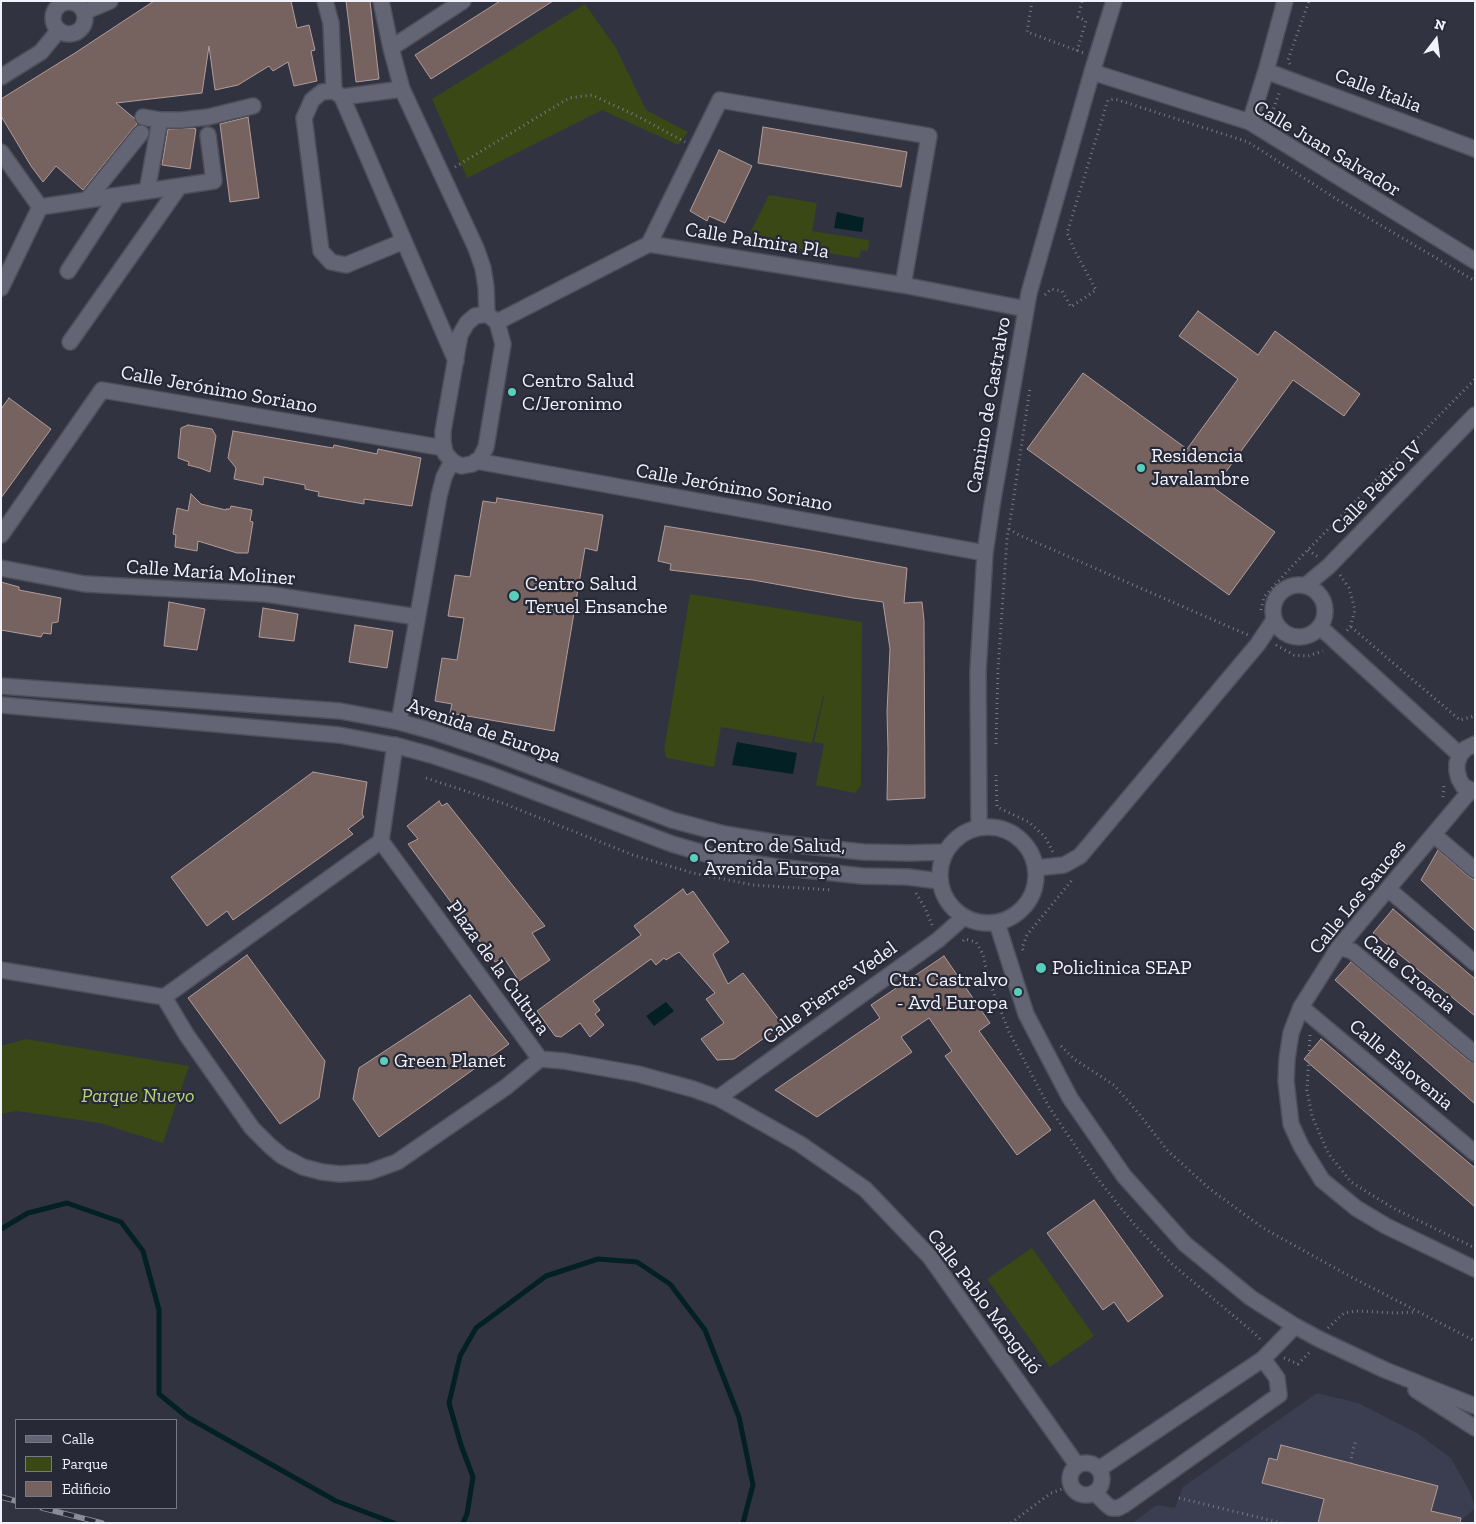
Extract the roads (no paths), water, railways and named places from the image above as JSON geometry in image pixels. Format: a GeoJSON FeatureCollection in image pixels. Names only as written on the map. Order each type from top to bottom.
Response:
{"type":"FeatureCollection","features":[{"type":"Feature","properties":{"kind":"street"},"geometry":{"type":"LineString","coordinates":[[84,12],[110,1]]}},
{"type":"Feature","properties":{"kind":"street"},"geometry":{"type":"LineString","coordinates":[[325,1],[331,23],[338,94],[456,362]]}},
{"type":"Feature","properties":{"kind":"street"},"geometry":{"type":"LineString","coordinates":[[381,1],[402,89],[483,268],[492,318],[501,334],[502,344],[486,447],[480,459],[476,462]]}},
{"type":"Feature","properties":{"kind":"street"},"geometry":{"type":"LineString","coordinates":[[391,48],[464,1]]}},
{"type":"Feature","properties":{"kind":"street","name":"Camino de Castralvo"},"geometry":{"type":"LineString","coordinates":[[979,828],[978,671],[985,553],[1029,293],[1114,1]]}},
{"type":"Feature","properties":{"kind":"street"},"geometry":{"type":"LineString","coordinates":[[1250,122],[1266,71],[1284,1]]}},
{"type":"Feature","properties":{"kind":"street"},"geometry":{"type":"LineString","coordinates":[[61,2],[73,2],[84,12],[84,22],[78,31],[69,34],[55,26],[54,11],[61,2]]}},
{"type":"Feature","properties":{"kind":"street"},"geometry":{"type":"LineString","coordinates":[[1,77],[41,52],[59,30]]}},
{"type":"Feature","properties":{"kind":"street","name":"Calle Juan Salvador"},"geometry":{"type":"LineString","coordinates":[[1094,65],[1250,122],[1475,262]]}},
{"type":"Feature","properties":{"kind":"street","name":"Calle Italia"},"geometry":{"type":"LineString","coordinates":[[1266,71],[1475,149]]}},
{"type":"Feature","properties":{"kind":"street"},"geometry":{"type":"LineString","coordinates":[[402,89],[338,94],[322,92],[312,100],[304,118],[321,250],[331,262],[346,265],[404,241]]}},
{"type":"Feature","properties":{"kind":"street"},"geometry":{"type":"LineString","coordinates":[[399,722],[448,455],[443,441],[443,431],[460,335],[467,323],[475,316],[492,318],[649,244],[720,100],[929,136],[903,285]]}},
{"type":"Feature","properties":{"kind":"street"},"geometry":{"type":"LineString","coordinates":[[87,200],[142,125],[160,120],[208,117],[253,106]]}},
{"type":"Feature","properties":{"kind":"street"},"geometry":{"type":"LineString","coordinates":[[147,191],[160,120]]}},
{"type":"Feature","properties":{"kind":"street"},"geometry":{"type":"LineString","coordinates":[[40,207],[214,181],[208,135]]}},
{"type":"Feature","properties":{"kind":"street"},"geometry":{"type":"LineString","coordinates":[[1,152],[40,207]]}},
{"type":"Feature","properties":{"kind":"street"},"geometry":{"type":"LineString","coordinates":[[70,342],[179,187]]}},
{"type":"Feature","properties":{"kind":"street"},"geometry":{"type":"LineString","coordinates":[[68,271],[117,196]]}},
{"type":"Feature","properties":{"kind":"street"},"geometry":{"type":"LineString","coordinates":[[1,288],[40,207]]}},
{"type":"Feature","properties":{"kind":"street","name":"Calle Palmira Pla"},"geometry":{"type":"LineString","coordinates":[[649,244],[903,285],[1026,309]]}},
{"type":"Feature","properties":{"kind":"street","name":"Calle Jerónimo Soriano"},"geometry":{"type":"LineString","coordinates":[[1,535],[102,390],[448,455],[461,466],[476,462],[985,553]]}},
{"type":"Feature","properties":{"kind":"street","name":"Calle Pedro IV"},"geometry":{"type":"LineString","coordinates":[[1305,586],[1329,566],[1475,415]]}},
{"type":"Feature","properties":{"kind":"street","name":"Calle María Moliner"},"geometry":{"type":"LineString","coordinates":[[1,568],[85,584],[266,594],[417,617]]}},
{"type":"Feature","properties":{"kind":"street"},"geometry":{"type":"LineString","coordinates":[[1036,868],[1064,865],[1080,856],[1253,638],[1267,617],[1272,612],[1273,604],[1282,591],[1297,585],[1305,586],[1313,589],[1324,603],[1324,619],[1320,627],[1307,636],[1299,638],[1284,633],[1267,617]]}},
{"type":"Feature","properties":{"kind":"street"},"geometry":{"type":"LineString","coordinates":[[1320,627],[1460,755]]}},
{"type":"Feature","properties":{"kind":"street","name":"Avenida de Europa"},"geometry":{"type":"LineString","coordinates":[[1,686],[340,711],[399,722],[432,731],[488,750],[672,820],[724,834],[779,843],[862,852],[946,852]]}},
{"type":"Feature","properties":{"kind":"street","name":"Avenida de Europa"},"geometry":{"type":"LineString","coordinates":[[1,705],[339,735],[395,745],[488,774],[672,844],[724,858],[778,868],[939,881]]}},
{"type":"Feature","properties":{"kind":"street"},"geometry":{"type":"LineString","coordinates":[[1472,792],[1463,786],[1456,771],[1460,755],[1465,749],[1475,744]]}},
{"type":"Feature","properties":{"kind":"street"},"geometry":{"type":"LineString","coordinates":[[1,970],[164,997],[381,841],[395,745]]}},
{"type":"Feature","properties":{"kind":"street","name":"Calle Los Sauces"},"geometry":{"type":"LineString","coordinates":[[1472,792],[1339,947],[1301,1007],[1291,1033],[1286,1081],[1292,1124],[1301,1146],[1322,1180],[1356,1208],[1386,1226],[1475,1269]]}},
{"type":"Feature","properties":{"kind":"street"},"geometry":{"type":"LineString","coordinates":[[994,827],[1010,832],[1022,841],[1031,854],[1036,868],[1036,883],[1031,897],[1023,909],[1011,918],[997,923],[980,923],[964,917],[952,908],[944,895],[939,881],[940,865],[954,840],[966,832],[979,828],[994,827]]}},
{"type":"Feature","properties":{"kind":"street"},"geometry":{"type":"LineString","coordinates":[[1434,834],[1475,870]]}},
{"type":"Feature","properties":{"kind":"street","name":"Plaza de la Cultura"},"geometry":{"type":"LineString","coordinates":[[164,997],[186,1034],[252,1128],[282,1156],[303,1167],[322,1172],[340,1174],[369,1172],[397,1162],[506,1087],[540,1059],[381,841]]}},
{"type":"Feature","properties":{"kind":"street"},"geometry":{"type":"LineString","coordinates":[[1388,888],[1475,963]]}},
{"type":"Feature","properties":{"kind":"street","name":"Calle Pierres Vedel"},"geometry":{"type":"LineString","coordinates":[[718,1098],[938,940],[964,917]]}},
{"type":"Feature","properties":{"kind":"street"},"geometry":{"type":"LineString","coordinates":[[997,923],[1026,1014],[1070,1098],[1124,1176],[1185,1244],[1252,1298],[1295,1326],[1385,1370],[1475,1406]]}},
{"type":"Feature","properties":{"kind":"street","name":"Calle Croacia"},"geometry":{"type":"LineString","coordinates":[[1339,947],[1352,950],[1475,1054]]}},
{"type":"Feature","properties":{"kind":"street","name":"Calle Eslovenia"},"geometry":{"type":"LineString","coordinates":[[1301,1007],[1475,1153]]}},
{"type":"Feature","properties":{"kind":"street","name":"Calle Pablo Monguió"},"geometry":{"type":"LineString","coordinates":[[540,1059],[564,1061],[638,1074],[694,1089],[718,1098],[800,1144],[865,1189],[930,1257],[1077,1465]]}},
{"type":"Feature","properties":{"kind":"street"},"geometry":{"type":"LineString","coordinates":[[1099,1469],[1266,1355],[1295,1326]]}},
{"type":"Feature","properties":{"kind":"street"},"geometry":{"type":"LineString","coordinates":[[1095,1493],[1112,1508],[1124,1505],[1279,1395],[1276,1378],[1266,1355]]}},
{"type":"Feature","properties":{"kind":"street"},"geometry":{"type":"LineString","coordinates":[[1385,1370],[1475,1428]]}},
{"type":"Feature","properties":{"kind":"street"},"geometry":{"type":"LineString","coordinates":[[1091,1463],[1099,1469],[1102,1474],[1102,1484],[1095,1493],[1084,1496],[1071,1486],[1070,1474],[1077,1465],[1091,1463]]}},
{"type":"Feature","properties":{"kind":"waterway"},"geometry":{"type":"LineString","coordinates":[[1,1229],[28,1213],[67,1203],[121,1222],[143,1251],[159,1310],[159,1394],[187,1417],[336,1501],[394,1523]]}},
{"type":"Feature","properties":{"kind":"waterway"},"geometry":{"type":"LineString","coordinates":[[463,1523],[467,1514],[473,1477],[461,1445],[449,1403],[460,1356],[476,1328],[546,1276],[598,1259],[637,1262],[670,1284],[705,1330],[739,1417],[753,1485],[743,1523]]}},
{"type":"Feature","properties":{"kind":"railway"},"geometry":{"type":"LineString","coordinates":[[1,1497],[15,1501]]}},
{"type":"Feature","properties":{"kind":"railway"},"geometry":{"type":"LineString","coordinates":[[46,1509],[102,1523]]}},
{"type":"Feature","properties":{"kind":"place","name":"Centro Salud C/Jeronimo"},"geometry":{"type":"Point","coordinates":[512,392]}},
{"type":"Feature","properties":{"kind":"place","name":"Residencia Javalambre"},"geometry":{"type":"Point","coordinates":[1141,468]}},
{"type":"Feature","properties":{"kind":"place","name":"Centro Salud Teruel Ensanche"},"geometry":{"type":"Point","coordinates":[514,596]}},
{"type":"Feature","properties":{"kind":"place","name":"Centro de Salud, Avenida Europa"},"geometry":{"type":"Point","coordinates":[694,858]}},
{"type":"Feature","properties":{"kind":"place","name":"Policlinica SEAP"},"geometry":{"type":"Point","coordinates":[1041,968]}},
{"type":"Feature","properties":{"kind":"place","name":"Ctr. Castralvo - Avd Europa"},"geometry":{"type":"Point","coordinates":[1018,992]}},
{"type":"Feature","properties":{"kind":"place","name":"Green Planet"},"geometry":{"type":"Point","coordinates":[384,1061]}},
{"type":"Feature","properties":{"kind":"park label","name":"Parque Nuevo"},"geometry":{"type":"Point","coordinates":[138,1096]}}]}
